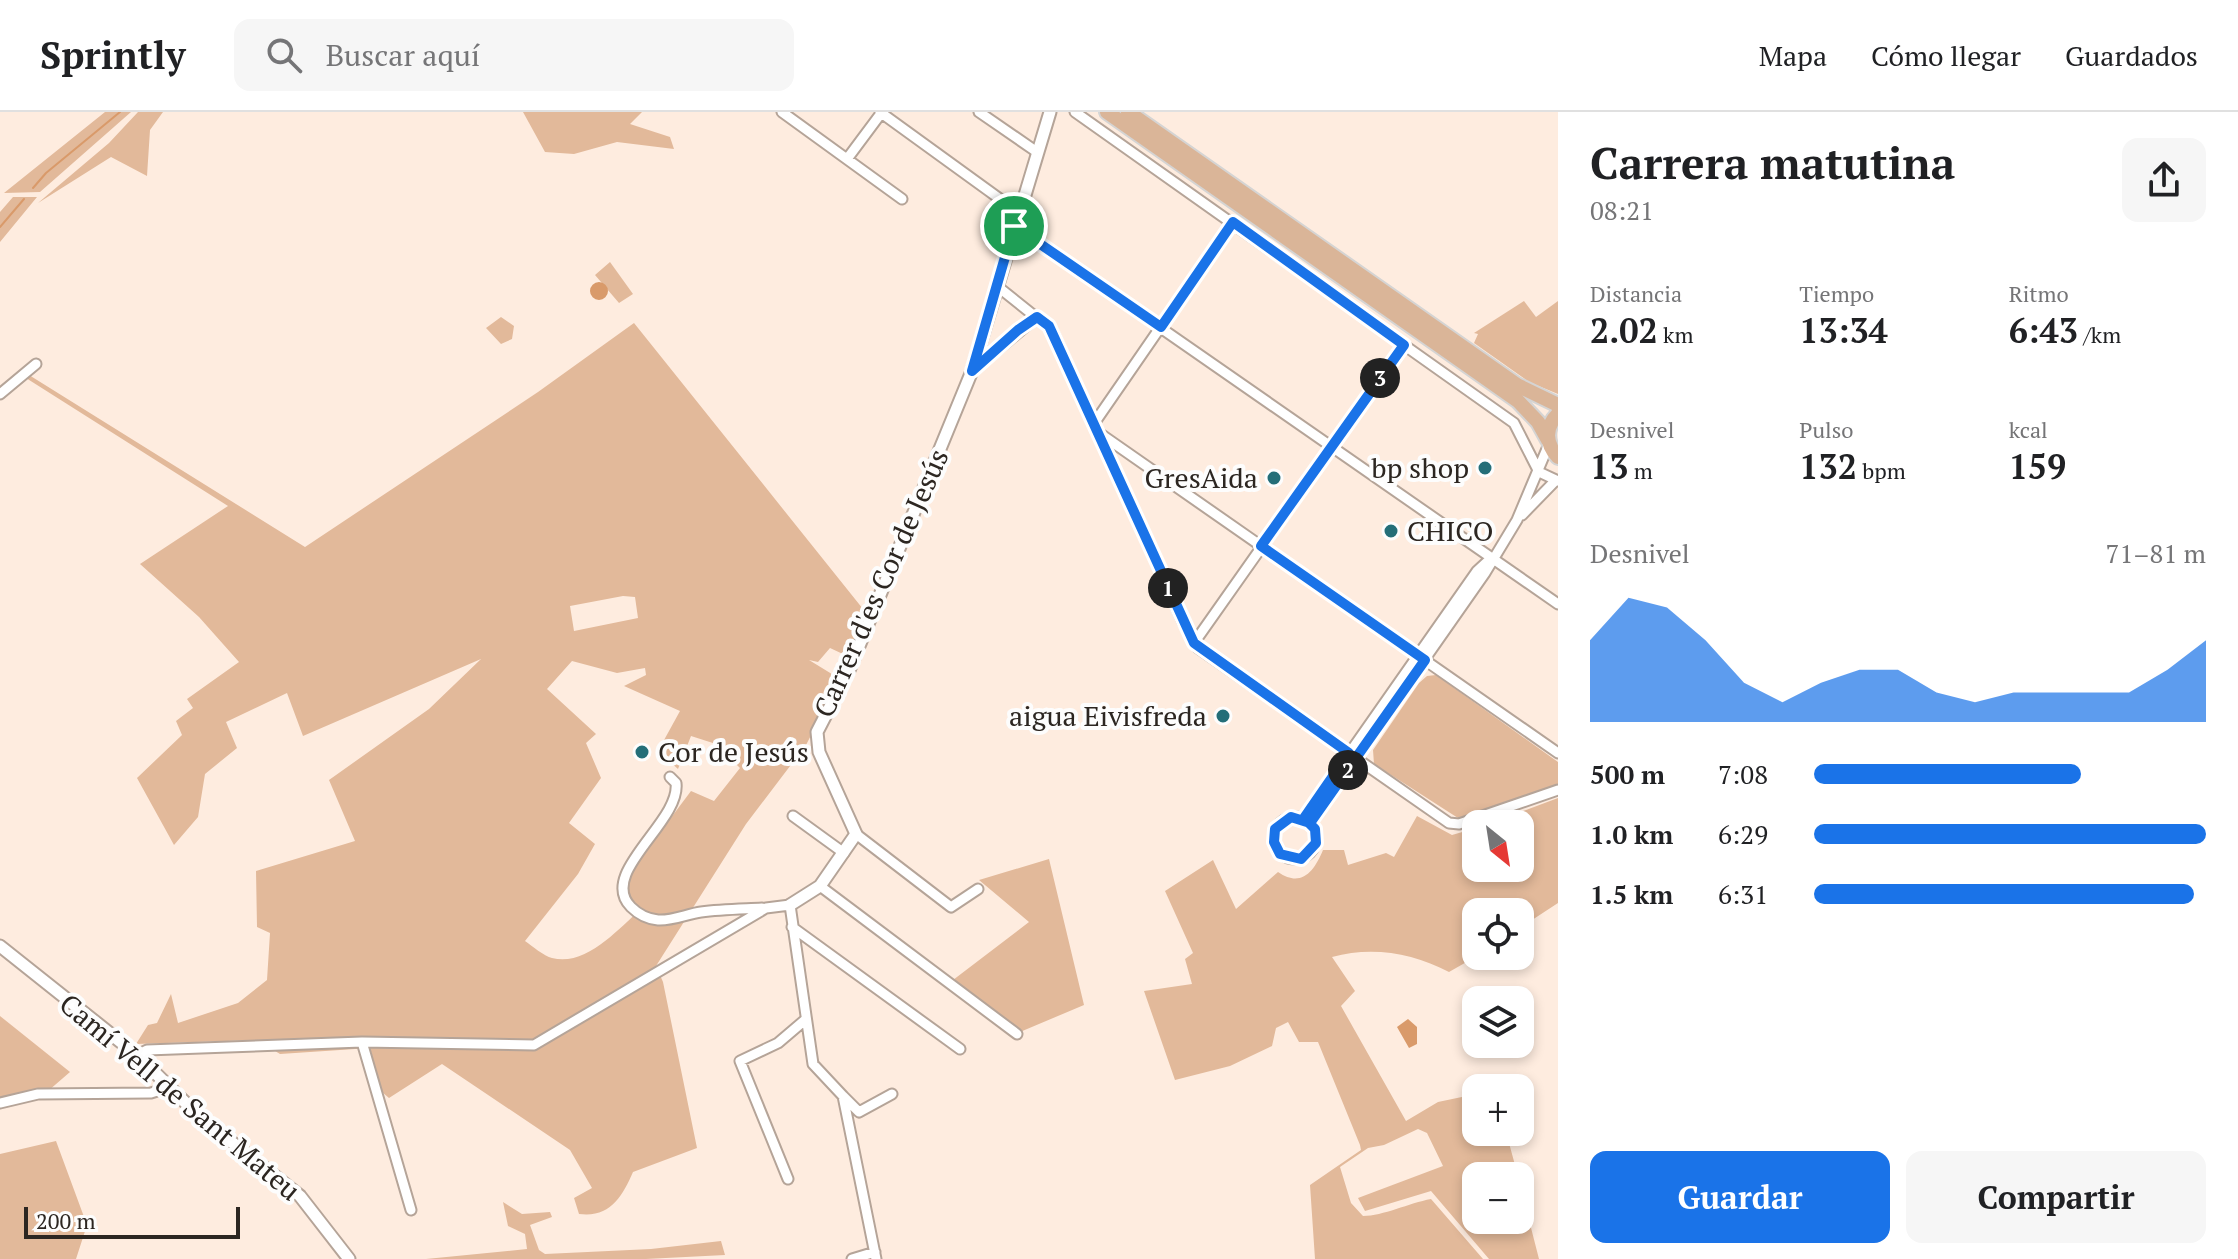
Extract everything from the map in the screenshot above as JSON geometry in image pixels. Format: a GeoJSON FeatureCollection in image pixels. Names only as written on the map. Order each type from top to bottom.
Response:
{"type":"FeatureCollection","features":[{"type":"Feature","properties":{"kind":"main road"},"geometry":{"type":"LineString","coordinates":[[1107,112],[1518,401],[1538,422],[1558,457]]}},
{"type":"Feature","properties":{"kind":"main road"},"geometry":{"type":"LineString","coordinates":[[1128,112],[1517,385],[1558,405]]}},
{"type":"Feature","properties":{"kind":"main road"},"geometry":{"type":"LineString","coordinates":[[1548,442],[1549,428],[1558,414]]}},
{"type":"Feature","properties":{"kind":"street"},"geometry":{"type":"LineString","coordinates":[[782,112],[902,199]]}},
{"type":"Feature","properties":{"kind":"street"},"geometry":{"type":"LineString","coordinates":[[847,159],[881,112],[1018,212]]}},
{"type":"Feature","properties":{"kind":"street"},"geometry":{"type":"LineString","coordinates":[[979,112],[1037,152]]}},
{"type":"Feature","properties":{"kind":"street","name":"Carrer d'es Cor de Jesús"},"geometry":{"type":"LineString","coordinates":[[856,834],[819,752],[817,732],[850,668],[972,371],[1050,112]]}},
{"type":"Feature","properties":{"kind":"street"},"geometry":{"type":"LineString","coordinates":[[1075,112],[1390,332],[1514,423],[1539,472],[1557,482],[1517,520]]}},
{"type":"Feature","properties":{"kind":"street"},"geometry":{"type":"LineString","coordinates":[[1095,422],[1233,222]]}},
{"type":"Feature","properties":{"kind":"street"},"geometry":{"type":"LineString","coordinates":[[1014,226],[1558,604]]}},
{"type":"Feature","properties":{"kind":"street"},"geometry":{"type":"LineString","coordinates":[[997,286],[1052,330],[1194,643],[1454,824],[1558,790]]}},
{"type":"Feature","properties":{"kind":"street"},"geometry":{"type":"LineString","coordinates":[[972,371],[1037,317]]}},
{"type":"Feature","properties":{"kind":"street"},"geometry":{"type":"LineString","coordinates":[[1390,332],[1400,317]]}},
{"type":"Feature","properties":{"kind":"street"},"geometry":{"type":"LineString","coordinates":[[1194,643],[1404,345]]}},
{"type":"Feature","properties":{"kind":"street"},"geometry":{"type":"LineString","coordinates":[[0,394],[36,364]]}},
{"type":"Feature","properties":{"kind":"street"},"geometry":{"type":"LineString","coordinates":[[1100,433],[1558,753]]}},
{"type":"Feature","properties":{"kind":"street"},"geometry":{"type":"LineString","coordinates":[[1307,820],[1421,658],[1479,569],[1491,558],[1517,520],[1539,472],[1548,442]]}},
{"type":"Feature","properties":{"kind":"street"},"geometry":{"type":"LineString","coordinates":[[1118,475],[1124,463],[1135,458]]}},
{"type":"Feature","properties":{"kind":"street"},"geometry":{"type":"LineString","coordinates":[[670,777],[676,783],[675,800],[626,872],[623,888],[627,903],[646,918],[662,920],[706,911],[790,905],[820,886],[856,834],[951,907],[978,889]]}},
{"type":"Feature","properties":{"kind":"street"},"geometry":{"type":"LineString","coordinates":[[793,816],[844,853]]}},
{"type":"Feature","properties":{"kind":"street"},"geometry":{"type":"LineString","coordinates":[[1291,817],[1307,820],[1317,836],[1313,850],[1301,859],[1280,854],[1274,842],[1275,829],[1291,817]]}},
{"type":"Feature","properties":{"kind":"street"},"geometry":{"type":"LineString","coordinates":[[820,886],[1017,1034]]}},
{"type":"Feature","properties":{"kind":"street"},"geometry":{"type":"LineString","coordinates":[[790,905],[813,1064],[859,1112],[892,1094]]}},
{"type":"Feature","properties":{"kind":"street"},"geometry":{"type":"LineString","coordinates":[[137,1055],[147,1050],[362,1042],[534,1045],[766,908]]}},
{"type":"Feature","properties":{"kind":"street"},"geometry":{"type":"LineString","coordinates":[[792,927],[960,1049]]}},
{"type":"Feature","properties":{"kind":"street","name":"Camí Vell de Sant Mateu"},"geometry":{"type":"LineString","coordinates":[[0,946],[137,1055],[200,1117],[300,1196],[349,1259]]}},
{"type":"Feature","properties":{"kind":"street"},"geometry":{"type":"LineString","coordinates":[[788,1179],[740,1061],[778,1043],[805,1020]]}},
{"type":"Feature","properties":{"kind":"street"},"geometry":{"type":"LineString","coordinates":[[362,1042],[411,1210]]}},
{"type":"Feature","properties":{"kind":"street"},"geometry":{"type":"LineString","coordinates":[[0,1103],[38,1094],[151,1093],[170,1087]]}},
{"type":"Feature","properties":{"kind":"street"},"geometry":{"type":"LineString","coordinates":[[843,1096],[876,1256],[852,1259]]}},
{"type":"Feature","properties":{"kind":"shaded area"},"geometry":{"type":"Polygon","coordinates":[[[105,112],[131,112],[40,192],[4,193],[105,112]]]}},
{"type":"Feature","properties":{"kind":"shaded area"},"geometry":{"type":"Polygon","coordinates":[[[138,112],[163,112],[150,130],[147,176],[111,157],[38,203],[109,143],[138,112]]]}},
{"type":"Feature","properties":{"kind":"shaded area"},"geometry":{"type":"Polygon","coordinates":[[[523,112],[642,112],[630,124],[670,137],[674,149],[617,142],[574,154],[545,152],[523,112]]]}},
{"type":"Feature","properties":{"kind":"shaded area"},"geometry":{"type":"Polygon","coordinates":[[[13,197],[37,197],[0,242],[0,212],[13,197]]]}},
{"type":"Feature","properties":{"kind":"shaded area"},"geometry":{"type":"Polygon","coordinates":[[[610,262],[633,294],[619,303],[595,275],[610,262]]]}},
{"type":"Feature","properties":{"kind":"shaded area"},"geometry":{"type":"Polygon","coordinates":[[[595,282],[603,282],[608,291],[606,298],[595,300],[590,295],[590,287],[595,282]]]}},
{"type":"Feature","properties":{"kind":"shaded area"},"geometry":{"type":"Polygon","coordinates":[[[1524,301],[1536,317],[1558,301],[1558,394],[1529,382],[1474,343],[1478,334],[1474,333],[1524,301]]]}},
{"type":"Feature","properties":{"kind":"shaded area"},"geometry":{"type":"Polygon","coordinates":[[[501,317],[514,326],[512,339],[501,344],[486,328],[501,317]]]}},
{"type":"Feature","properties":{"kind":"shaded area"},"geometry":{"type":"Polygon","coordinates":[[[634,323],[867,614],[853,652],[845,655],[830,648],[818,662],[809,660],[840,679],[806,745],[746,824],[656,966],[663,982],[697,1148],[633,1172],[614,1204],[599,1213],[590,1214],[579,1214],[574,1198],[592,1188],[570,1150],[442,1064],[389,1098],[382,1092],[370,1048],[280,1054],[257,1040],[136,1044],[148,1025],[157,1023],[171,994],[178,1023],[238,1003],[267,980],[270,933],[257,927],[256,871],[355,841],[329,780],[429,709],[481,659],[303,736],[287,693],[226,722],[237,748],[205,774],[198,817],[174,845],[137,778],[182,735],[176,721],[193,708],[187,699],[239,662],[199,617],[140,564],[228,506],[26,378],[29,375],[305,547],[538,392],[634,323]],[[623,596],[570,606],[574,631],[638,618],[635,597],[623,596]],[[572,661],[547,689],[596,734],[586,743],[601,778],[569,823],[595,844],[578,874],[525,941],[549,957],[565,959],[589,952],[640,910],[628,892],[631,871],[691,791],[714,801],[740,768],[716,744],[691,736],[678,769],[658,751],[680,711],[624,686],[646,675],[645,668],[617,673],[572,661]]]}},
{"type":"Feature","properties":{"kind":"shaded area"},"geometry":{"type":"Polygon","coordinates":[[[1436,675],[1558,762],[1558,784],[1482,810],[1462,810],[1462,817],[1458,818],[1374,764],[1373,750],[1427,676],[1436,675]]]}},
{"type":"Feature","properties":{"kind":"shaded area"},"geometry":{"type":"Polygon","coordinates":[[[1558,798],[1558,903],[1534,919],[1534,898],[1462,898],[1462,965],[1449,972],[1421,960],[1392,953],[1362,952],[1332,957],[1355,991],[1341,1006],[1406,1121],[1438,1102],[1462,1097],[1462,1146],[1510,1146],[1514,1162],[1462,1162],[1462,1227],[1431,1191],[1365,1211],[1358,1198],[1443,1166],[1427,1133],[1418,1129],[1384,1145],[1368,1148],[1340,1167],[1351,1203],[1363,1216],[1431,1199],[1483,1259],[1315,1259],[1310,1185],[1361,1150],[1360,1145],[1318,1042],[1299,1042],[1288,1022],[1276,1028],[1272,1046],[1230,1066],[1175,1080],[1144,991],[1192,984],[1185,959],[1193,953],[1165,891],[1213,860],[1236,909],[1278,872],[1293,878],[1306,875],[1323,850],[1344,850],[1348,865],[1386,853],[1394,857],[1417,816],[1452,835],[1462,832],[1462,882],[1534,882],[1534,810],[1526,810],[1558,798]]]}},
{"type":"Feature","properties":{"kind":"shaded area"},"geometry":{"type":"Polygon","coordinates":[[[1049,859],[1084,1005],[1020,1032],[953,980],[1029,922],[979,880],[1049,859]]]}},
{"type":"Feature","properties":{"kind":"shaded area"},"geometry":{"type":"Polygon","coordinates":[[[0,1016],[70,1072],[48,1091],[0,1100],[0,1016]]]}},
{"type":"Feature","properties":{"kind":"shaded area"},"geometry":{"type":"Polygon","coordinates":[[[1408,1019],[1417,1027],[1417,1044],[1409,1048],[1397,1027],[1408,1019]]]}},
{"type":"Feature","properties":{"kind":"shaded area"},"geometry":{"type":"Polygon","coordinates":[[[56,1141],[87,1225],[76,1259],[0,1259],[0,1154],[56,1141]]]}},
{"type":"Feature","properties":{"kind":"shaded area"},"geometry":{"type":"Polygon","coordinates":[[[503,1202],[522,1214],[550,1212],[552,1217],[530,1225],[539,1250],[545,1254],[651,1249],[721,1241],[725,1255],[646,1259],[426,1259],[527,1249],[525,1234],[508,1226],[503,1202]]]}},
{"type":"Feature","properties":{"kind":"shaded area"},"geometry":{"type":"Polygon","coordinates":[[[1468,1234],[1533,1234],[1539,1259],[1489,1259],[1468,1234]]]}},
{"type":"Feature","properties":{"kind":"waterway"},"geometry":{"type":"LineString","coordinates":[[33,188],[46,173],[120,112]]}},
{"type":"Feature","properties":{"kind":"waterway"},"geometry":{"type":"LineString","coordinates":[[0,227],[24,199]]}},
{"type":"Feature","properties":{"kind":"place","name":"bp shop"},"geometry":{"type":"Point","coordinates":[1485,468]}},
{"type":"Feature","properties":{"kind":"place","name":"GresAida"},"geometry":{"type":"Point","coordinates":[1274,478]}},
{"type":"Feature","properties":{"kind":"place","name":"CHICO"},"geometry":{"type":"Point","coordinates":[1391,531]}},
{"type":"Feature","properties":{"kind":"place","name":"aigua Eivisfreda"},"geometry":{"type":"Point","coordinates":[1223,716]}},
{"type":"Feature","properties":{"kind":"place","name":"Cor de Jesús"},"geometry":{"type":"Point","coordinates":[642,752]}},
{"type":"Feature","properties":{"kind":"route"},"geometry":{"type":"LineString","coordinates":[[1014,226],[972,371],[1037,317],[1049,326],[1194,643],[1349,753],[1304,818],[1315,829],[1317,836],[1313,850],[1301,859],[1280,854],[1274,842],[1275,829],[1291,817],[1304,818],[1310,823],[1425,660],[1261,546],[1404,345],[1233,222],[1161,327],[1014,226]]}}]}
